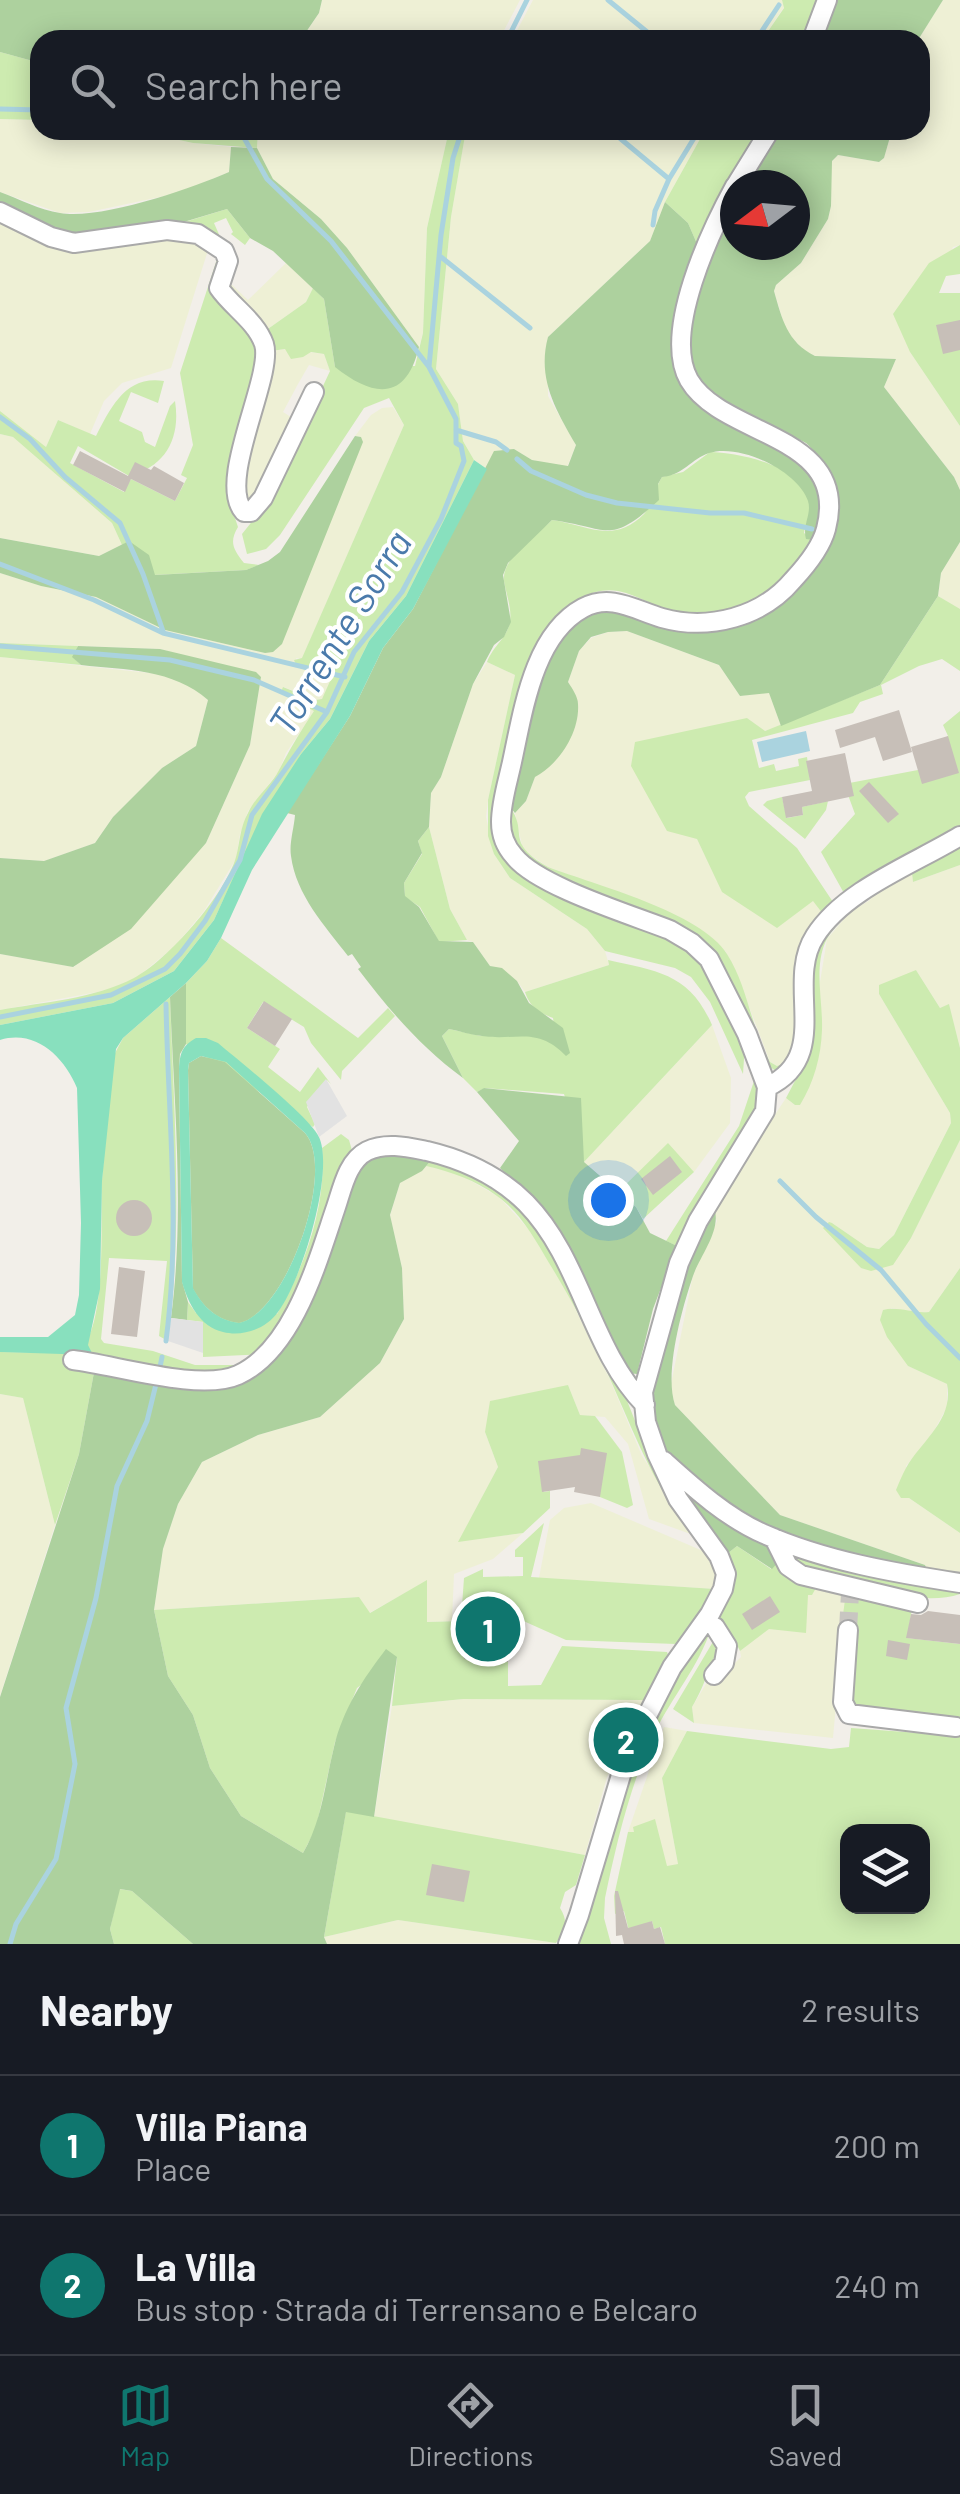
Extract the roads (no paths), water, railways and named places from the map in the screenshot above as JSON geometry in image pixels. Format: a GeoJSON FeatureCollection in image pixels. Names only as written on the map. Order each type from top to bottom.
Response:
{"type":"FeatureCollection","features":[{"type":"Feature","properties":{"kind":"street"},"geometry":{"type":"LineString","coordinates":[[816,30],[827,0]]}},
{"type":"Feature","properties":{"kind":"street"},"geometry":{"type":"LineString","coordinates":[[745,170],[764,140]]}},
{"type":"Feature","properties":{"kind":"street"},"geometry":{"type":"LineString","coordinates":[[0,212],[62,241],[74,243],[167,230],[198,234],[224,250],[228,261],[219,288],[257,330],[266,349],[235,491],[239,508],[244,512],[251,512],[263,498],[314,392]]}},
{"type":"Feature","properties":{"kind":"street"},"geometry":{"type":"LineString","coordinates":[[568,1944],[627,1755],[672,1667],[710,1614],[723,1588],[726,1574],[719,1556],[678,1499],[657,1454],[644,1392],[679,1263],[698,1221],[765,1112],[767,1088],[747,1034],[708,959],[692,943],[670,930],[527,870],[505,844],[501,821],[528,693],[547,648],[573,614],[604,601],[620,602],[679,621],[721,621],[743,615],[777,596],[804,567],[826,532],[827,495],[810,462],[784,442],[701,394],[684,367],[683,328],[692,284],[720,220]]}},
{"type":"Feature","properties":{"kind":"street"},"geometry":{"type":"LineString","coordinates":[[767,1088],[792,1070],[799,1057],[804,1040],[810,948],[827,920],[858,894],[960,836]]}},
{"type":"Feature","properties":{"kind":"street"},"geometry":{"type":"LineString","coordinates":[[74,1360],[210,1381],[235,1377],[261,1362],[284,1332],[311,1279],[346,1176],[356,1160],[368,1151],[388,1145],[463,1162],[497,1177],[528,1205],[552,1236],[620,1374],[645,1404]]}},
{"type":"Feature","properties":{"kind":"street"},"geometry":{"type":"LineString","coordinates":[[657,1454],[723,1510],[774,1538],[805,1550],[960,1583]]}},
{"type":"Feature","properties":{"kind":"street"},"geometry":{"type":"LineString","coordinates":[[774,1538],[788,1566],[801,1575],[850,1591],[918,1603]]}},
{"type":"Feature","properties":{"kind":"street"},"geometry":{"type":"LineString","coordinates":[[714,1675],[724,1663],[727,1646],[715,1627]]}},
{"type":"Feature","properties":{"kind":"street"},"geometry":{"type":"LineString","coordinates":[[848,1630],[843,1702],[849,1714],[956,1727]]}},
{"type":"Feature","properties":{"kind":"water"},"geometry":{"type":"Polygon","coordinates":[[[806,731],[810,751],[762,762],[757,742],[806,731]]]}},
{"type":"Feature","properties":{"kind":"waterway","name":"Torrente Sorra"},"geometry":{"type":"LineString","coordinates":[[512,30],[527,0]]}},
{"type":"Feature","properties":{"kind":"waterway"},"geometry":{"type":"LineString","coordinates":[[608,0],[645,30]]}},
{"type":"Feature","properties":{"kind":"waterway"},"geometry":{"type":"LineString","coordinates":[[763,30],[779,5]]}},
{"type":"Feature","properties":{"kind":"waterway"},"geometry":{"type":"LineString","coordinates":[[0,109],[30,110]]}},
{"type":"Feature","properties":{"kind":"waterway"},"geometry":{"type":"LineString","coordinates":[[245,140],[267,179],[331,241],[429,367]]}},
{"type":"Feature","properties":{"kind":"waterway","name":"Torrente Sorra"},"geometry":{"type":"LineString","coordinates":[[0,1017],[111,995],[165,969],[180,954],[205,921],[240,860],[252,815],[327,712],[354,652],[402,592],[441,519],[464,461],[461,446],[456,443],[456,419],[429,367],[441,235],[459,140]]}},
{"type":"Feature","properties":{"kind":"waterway"},"geometry":{"type":"LineString","coordinates":[[622,140],[669,179],[653,225]]}},
{"type":"Feature","properties":{"kind":"waterway"},"geometry":{"type":"LineString","coordinates":[[669,179],[693,140]]}},
{"type":"Feature","properties":{"kind":"waterway"},"geometry":{"type":"LineString","coordinates":[[441,257],[530,328]]}},
{"type":"Feature","properties":{"kind":"waterway"},"geometry":{"type":"LineString","coordinates":[[0,417],[30,439],[65,477],[120,523],[163,631]]}},
{"type":"Feature","properties":{"kind":"waterway"},"geometry":{"type":"LineString","coordinates":[[456,430],[496,442],[507,450]]}},
{"type":"Feature","properties":{"kind":"waterway"},"geometry":{"type":"LineString","coordinates":[[517,459],[531,471],[586,495],[617,503],[744,513],[812,529]]}},
{"type":"Feature","properties":{"kind":"waterway"},"geometry":{"type":"LineString","coordinates":[[0,564],[94,600],[163,633],[345,677]]}},
{"type":"Feature","properties":{"kind":"waterway"},"geometry":{"type":"LineString","coordinates":[[0,646],[170,660],[254,680],[327,712]]}},
{"type":"Feature","properties":{"kind":"waterway"},"geometry":{"type":"LineString","coordinates":[[166,1004],[173,1215],[166,1341]]}},
{"type":"Feature","properties":{"kind":"waterway"},"geometry":{"type":"LineString","coordinates":[[780,1181],[816,1217],[881,1270],[960,1358]]}},
{"type":"Feature","properties":{"kind":"waterway"},"geometry":{"type":"LineString","coordinates":[[160,1367],[162,1357]]}},
{"type":"Feature","properties":{"kind":"waterway"},"geometry":{"type":"LineString","coordinates":[[10,1944],[16,1924],[56,1859],[75,1764],[66,1708],[96,1598],[117,1486],[147,1421],[157,1380]]}},
{"type":"Feature","properties":{"kind":"tunnel"},"geometry":{"type":"LineString","coordinates":[[848,1630],[850,1593]]}},
{"type":"Feature","properties":{"kind":"place","name":"Villa Piana"},"geometry":{"type":"Point","coordinates":[488,1629]}},
{"type":"Feature","properties":{"kind":"place","name":"La Villa"},"geometry":{"type":"Point","coordinates":[626,1740]}}]}
